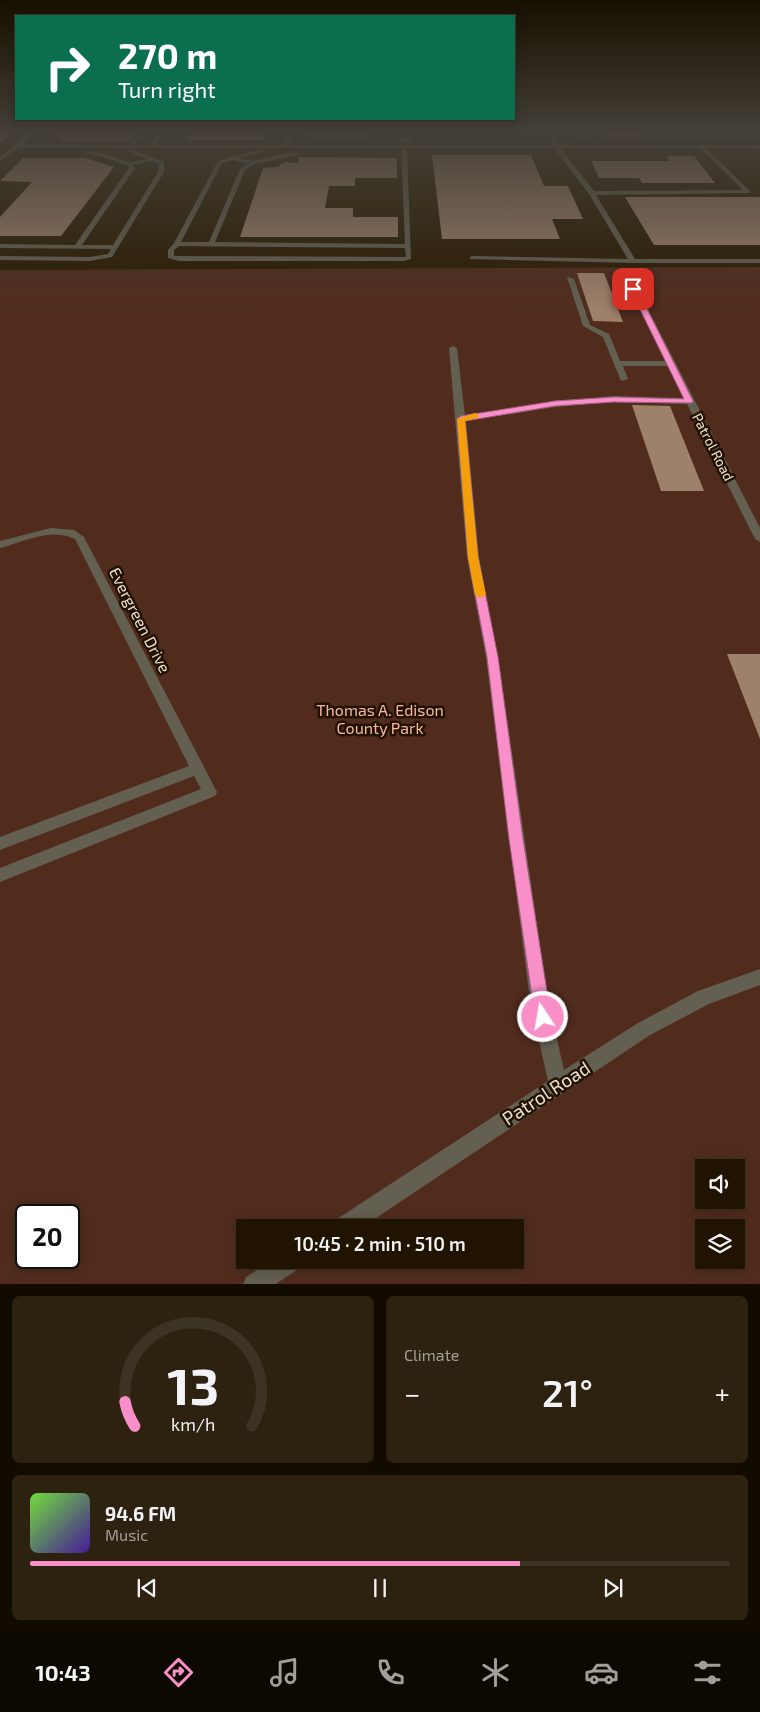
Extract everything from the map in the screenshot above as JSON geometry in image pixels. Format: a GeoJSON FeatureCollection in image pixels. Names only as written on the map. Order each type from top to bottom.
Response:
{"type":"FeatureCollection","features":[{"type":"Feature","properties":{"kind":"street"},"geometry":{"type":"LineString","coordinates":[[77,247],[116,191]]}},
{"type":"Feature","properties":{"kind":"street"},"geometry":{"type":"LineString","coordinates":[[0,258],[90,259],[110,256],[149,191]]}},
{"type":"Feature","properties":{"kind":"street"},"geometry":{"type":"LineString","coordinates":[[205,191],[177,244],[171,250],[170,257],[179,259],[404,260],[410,258],[406,191]]}},
{"type":"Feature","properties":{"kind":"street"},"geometry":{"type":"LineString","coordinates":[[211,244],[234,191]]}},
{"type":"Feature","properties":{"kind":"street"},"geometry":{"type":"LineString","coordinates":[[592,193],[751,192],[750,191]]}},
{"type":"Feature","properties":{"kind":"street"},"geometry":{"type":"LineString","coordinates":[[592,193],[633,261]]}},
{"type":"Feature","properties":{"kind":"street"},"geometry":{"type":"LineString","coordinates":[[177,244],[408,246]]}},
{"type":"Feature","properties":{"kind":"street"},"geometry":{"type":"LineString","coordinates":[[0,246],[114,247]]}},
{"type":"Feature","properties":{"kind":"street"},"geometry":{"type":"LineString","coordinates":[[472,258],[760,261]]}},
{"type":"Feature","properties":{"kind":"street","name":"Patrol Road"},"geometry":{"type":"LineString","coordinates":[[626,274],[760,539]]}},
{"type":"Feature","properties":{"kind":"street"},"geometry":{"type":"LineString","coordinates":[[570,279],[587,326],[606,336],[624,378]]}},
{"type":"Feature","properties":{"kind":"street"},"geometry":{"type":"LineString","coordinates":[[453,348],[473,557],[492,657],[539,1000],[558,1085]]}},
{"type":"Feature","properties":{"kind":"street"},"geometry":{"type":"LineString","coordinates":[[618,363],[671,364]]}},
{"type":"Feature","properties":{"kind":"street"},"geometry":{"type":"LineString","coordinates":[[461,419],[555,404],[614,399],[689,401]]}},
{"type":"Feature","properties":{"kind":"street","name":"Evergreen Drive"},"geometry":{"type":"LineString","coordinates":[[0,546],[40,534],[62,531],[74,533],[79,537],[210,792],[0,875]]}},
{"type":"Feature","properties":{"kind":"street"},"geometry":{"type":"LineString","coordinates":[[0,844],[199,768]]}},
{"type":"Feature","properties":{"kind":"street","name":"Patrol Road"},"geometry":{"type":"LineString","coordinates":[[355,1219],[644,1029],[704,997],[760,976]]}},
{"type":"Feature","properties":{"kind":"street"},"geometry":{"type":"LineString","coordinates":[[254,1284],[278,1269]]}},
{"type":"Feature","properties":{"kind":"green space","name":"Thomas A. Edison County Park"},"geometry":{"type":"Polygon","coordinates":[[[760,267],[760,1284],[0,1284],[0,270],[760,267]]]}},
{"type":"Feature","properties":{"kind":"building"},"geometry":{"type":"Polygon","coordinates":[[[24,191],[96,191],[61,236],[0,236],[0,217],[24,191]]]}},
{"type":"Feature","properties":{"kind":"building"},"geometry":{"type":"Polygon","coordinates":[[[255,191],[328,191],[325,208],[353,208],[353,217],[398,217],[398,237],[240,237],[255,191]]]}},
{"type":"Feature","properties":{"kind":"building"},"geometry":{"type":"Polygon","coordinates":[[[436,191],[570,191],[583,219],[552,219],[560,239],[442,239],[436,191]]]}},
{"type":"Feature","properties":{"kind":"building"},"geometry":{"type":"Polygon","coordinates":[[[625,197],[760,197],[760,245],[654,245],[625,197]]]}},
{"type":"Feature","properties":{"kind":"building"},"geometry":{"type":"Polygon","coordinates":[[[577,273],[604,273],[623,322],[593,321],[577,273]]]}},
{"type":"Feature","properties":{"kind":"building"},"geometry":{"type":"Polygon","coordinates":[[[632,405],[670,406],[704,491],[661,491],[632,405]]]}},
{"type":"Feature","properties":{"kind":"building"},"geometry":{"type":"Polygon","coordinates":[[[727,654],[760,654],[760,739],[727,654]]]}},
{"type":"Feature","properties":{"kind":"slow traffic"},"geometry":{"type":"LineString","coordinates":[[475,416],[461,419],[470,504],[473,557],[480,595]]}},
{"type":"Feature","properties":{"kind":"route"},"geometry":{"type":"LineString","coordinates":[[543,1017],[516,839],[492,657],[473,557],[470,504],[461,419],[555,404],[614,399],[689,401],[633,289]]}}]}
